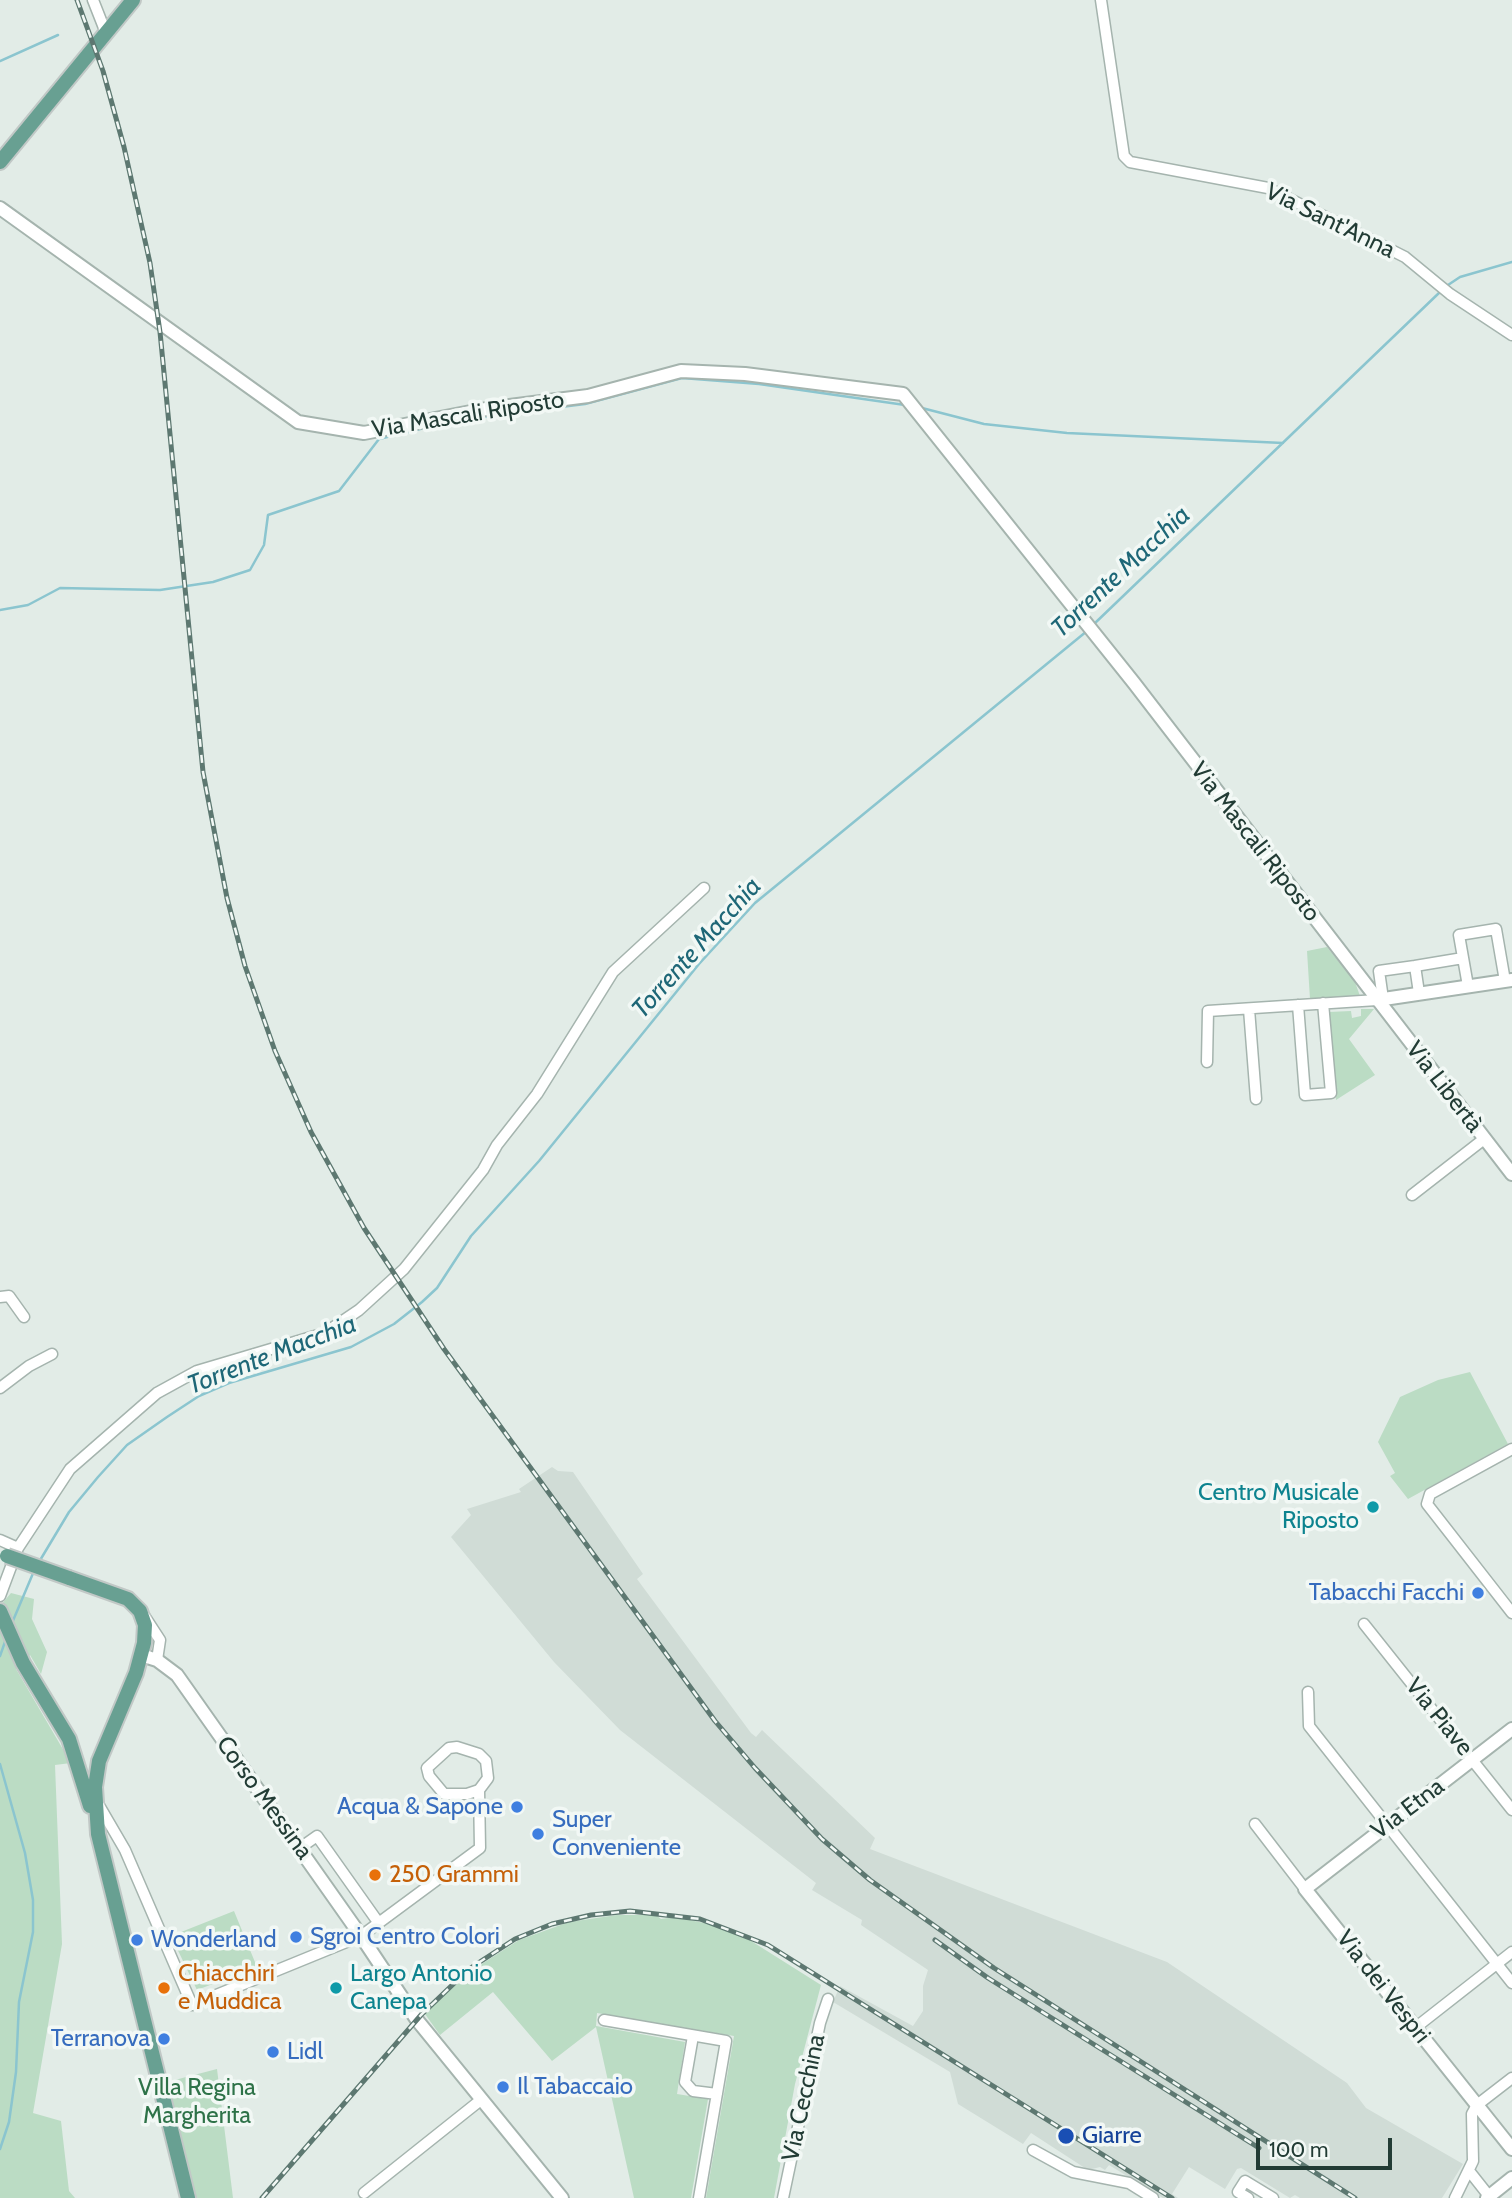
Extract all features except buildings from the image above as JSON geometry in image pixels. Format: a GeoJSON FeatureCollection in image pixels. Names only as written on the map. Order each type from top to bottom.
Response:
{"type":"FeatureCollection","features":[{"type":"Feature","properties":{"kind":"main road"},"geometry":{"type":"LineString","coordinates":[[0,162],[133,0]]}},
{"type":"Feature","properties":{"kind":"main road"},"geometry":{"type":"LineString","coordinates":[[6,1553],[116,1593],[140,1611],[145,1625],[141,1655],[131,1688],[99,1761],[95,1798],[98,1834]]}},
{"type":"Feature","properties":{"kind":"main road"},"geometry":{"type":"LineString","coordinates":[[0,1611],[23,1663],[69,1740],[86,1765],[93,1766],[99,1761]]}},
{"type":"Feature","properties":{"kind":"main road"},"geometry":{"type":"LineString","coordinates":[[69,1740],[98,1834],[188,2198]]}},
{"type":"Feature","properties":{"kind":"street"},"geometry":{"type":"LineString","coordinates":[[93,0],[106,33]]}},
{"type":"Feature","properties":{"kind":"street","name":"Via Sant'Anna"},"geometry":{"type":"LineString","coordinates":[[1101,0],[1124,156],[1130,162],[1268,188],[1405,257],[1450,294],[1512,335]]}},
{"type":"Feature","properties":{"kind":"street","name":"Via Mascali Riposto"},"geometry":{"type":"LineString","coordinates":[[0,208],[298,422],[364,433],[486,409],[588,396],[681,371],[903,394],[1380,999]]}},
{"type":"Feature","properties":{"kind":"street"},"geometry":{"type":"LineString","coordinates":[[0,1596],[6,1553],[70,1469],[157,1393],[197,1371],[325,1333],[359,1310],[404,1269],[466,1193],[497,1145],[537,1094],[613,972],[704,888]]}},
{"type":"Feature","properties":{"kind":"street"},"geometry":{"type":"LineString","coordinates":[[1207,1062],[1208,1012],[1380,999],[1419,993],[1468,986],[1508,980],[1496,929],[1459,935],[1468,986]]}},
{"type":"Feature","properties":{"kind":"street"},"geometry":{"type":"LineString","coordinates":[[1380,999],[1378,971],[1463,958]]}},
{"type":"Feature","properties":{"kind":"street"},"geometry":{"type":"LineString","coordinates":[[1415,966],[1419,993]]}},
{"type":"Feature","properties":{"kind":"street","name":"Via Libertà"},"geometry":{"type":"LineString","coordinates":[[1380,999],[1512,1174]]}},
{"type":"Feature","properties":{"kind":"street"},"geometry":{"type":"LineString","coordinates":[[1298,1005],[1306,1095],[1331,1093],[1323,1003]]}},
{"type":"Feature","properties":{"kind":"street"},"geometry":{"type":"LineString","coordinates":[[1249,1009],[1256,1099]]}},
{"type":"Feature","properties":{"kind":"street"},"geometry":{"type":"LineString","coordinates":[[1412,1195],[1484,1139]]}},
{"type":"Feature","properties":{"kind":"street"},"geometry":{"type":"LineString","coordinates":[[0,1297],[9,1296],[24,1317]]}},
{"type":"Feature","properties":{"kind":"street"},"geometry":{"type":"LineString","coordinates":[[0,1388],[29,1366],[52,1354]]}},
{"type":"Feature","properties":{"kind":"street"},"geometry":{"type":"LineString","coordinates":[[1512,1449],[1430,1494],[1427,1504],[1512,1613]]}},
{"type":"Feature","properties":{"kind":"street"},"geometry":{"type":"LineString","coordinates":[[0,1540],[6,1553]]}},
{"type":"Feature","properties":{"kind":"street"},"geometry":{"type":"LineString","coordinates":[[140,1611],[160,1640],[157,1660],[141,1655]]}},
{"type":"Feature","properties":{"kind":"street","name":"Via Piave"},"geometry":{"type":"LineString","coordinates":[[1364,1624],[1512,1810]]}},
{"type":"Feature","properties":{"kind":"street","name":"Corso Messina"},"geometry":{"type":"LineString","coordinates":[[157,1660],[177,1675],[300,1848],[417,2020],[562,2198]]}},
{"type":"Feature","properties":{"kind":"street"},"geometry":{"type":"LineString","coordinates":[[1308,1692],[1309,1726],[1512,1983]]}},
{"type":"Feature","properties":{"kind":"street","name":"Via Etna"},"geometry":{"type":"LineString","coordinates":[[1306,1889],[1512,1729]]}},
{"type":"Feature","properties":{"kind":"street"},"geometry":{"type":"LineString","coordinates":[[95,1798],[125,1850],[192,2005],[363,1939],[378,1922],[480,1848],[479,1790],[488,1778],[489,1769],[479,1754],[465,1748],[449,1748],[427,1768],[444,1794],[479,1790]]}},
{"type":"Feature","properties":{"kind":"street","name":"Via dei Vespri"},"geometry":{"type":"LineString","coordinates":[[1255,1824],[1512,2149]]}},
{"type":"Feature","properties":{"kind":"street"},"geometry":{"type":"LineString","coordinates":[[300,1848],[317,1836],[378,1922]]}},
{"type":"Feature","properties":{"kind":"street"},"geometry":{"type":"LineString","coordinates":[[1415,2028],[1512,1952]]}},
{"type":"Feature","properties":{"kind":"street","name":"Via Cecchina"},"geometry":{"type":"LineString","coordinates":[[783,2198],[820,2023],[828,1999]]}},
{"type":"Feature","properties":{"kind":"street"},"geometry":{"type":"LineString","coordinates":[[604,2020],[726,2041],[699,2198]]}},
{"type":"Feature","properties":{"kind":"street"},"geometry":{"type":"LineString","coordinates":[[693,2036],[685,2082],[693,2091],[717,2094]]}},
{"type":"Feature","properties":{"kind":"street"},"geometry":{"type":"LineString","coordinates":[[1455,2198],[1470,2172],[1475,2149],[1472,2114],[1477,2105],[1512,2078]]}},
{"type":"Feature","properties":{"kind":"street"},"geometry":{"type":"LineString","coordinates":[[365,2193],[482,2099]]}},
{"type":"Feature","properties":{"kind":"street"},"geometry":{"type":"LineString","coordinates":[[1033,2150],[1073,2172],[1129,2183],[1153,2198]]}},
{"type":"Feature","properties":{"kind":"street"},"geometry":{"type":"LineString","coordinates":[[1470,2172],[1488,2197],[1512,2178]]}},
{"type":"Feature","properties":{"kind":"street"},"geometry":{"type":"LineString","coordinates":[[1248,2198],[1238,2192],[1245,2181],[1273,2198]]}},
{"type":"Feature","properties":{"kind":"shaded area"},"geometry":{"type":"Polygon","coordinates":[[[552,1467],[558,1471],[573,1472],[643,1574],[637,1579],[751,1733],[756,1737],[762,1730],[875,1838],[870,1849],[1167,1962],[1347,2083],[1366,2108],[1463,2164],[1442,2198],[1300,2198],[1295,2195],[1290,2198],[1241,2168],[1237,2169],[1225,2189],[1189,2167],[1172,2194],[1178,2198],[1163,2198],[1109,2165],[1105,2170],[1100,2167],[1088,2170],[1031,2133],[1023,2144],[958,2104],[950,2072],[833,2002],[840,1986],[913,2026],[923,2011],[923,1986],[928,1970],[861,1925],[862,1920],[812,1890],[816,1883],[620,1730],[554,1662],[451,1537],[471,1515],[467,1509],[521,1492],[519,1489],[552,1467]]]}},
{"type":"Feature","properties":{"kind":"green space"},"geometry":{"type":"Polygon","coordinates":[[[1327,947],[1355,982],[1360,996],[1310,999],[1307,951],[1327,947]]]}},
{"type":"Feature","properties":{"kind":"green space"},"geometry":{"type":"Polygon","coordinates":[[[1361,1009],[1374,1009],[1349,1039],[1375,1075],[1336,1100],[1329,1012],[1351,1011],[1352,1018],[1361,1016],[1361,1009]]]}},
{"type":"Feature","properties":{"kind":"green space"},"geometry":{"type":"Polygon","coordinates":[[[1470,1372],[1508,1444],[1408,1499],[1390,1476],[1395,1473],[1378,1442],[1400,1397],[1438,1380],[1470,1372]]]}},
{"type":"Feature","properties":{"kind":"green space"},"geometry":{"type":"Polygon","coordinates":[[[11,1593],[34,1599],[32,1619],[47,1652],[41,1674],[30,1655],[16,1669],[71,1763],[55,1765],[62,1944],[33,2113],[61,2121],[69,2191],[75,2198],[0,2198],[0,1606],[11,1593]]]}},
{"type":"Feature","properties":{"kind":"green space"},"geometry":{"type":"Polygon","coordinates":[[[234,1911],[257,1967],[197,1990],[171,1936],[234,1911]]]}},
{"type":"Feature","properties":{"kind":"green space"},"geometry":{"type":"Polygon","coordinates":[[[617,1915],[656,1915],[661,1919],[676,1917],[713,1925],[748,1939],[821,1985],[795,2084],[774,2198],[706,2198],[734,2036],[597,2013],[596,2026],[685,2042],[677,2094],[708,2099],[691,2198],[634,2198],[596,2027],[552,2061],[493,1992],[440,2035],[425,2014],[460,1978],[519,1940],[569,1922],[617,1915]]]}},
{"type":"Feature","properties":{"kind":"green space","name":"Villa Regina Margherita"},"geometry":{"type":"Polygon","coordinates":[[[217,2069],[233,2198],[195,2198],[167,2082],[217,2069]]]}},
{"type":"Feature","properties":{"kind":"waterway"},"geometry":{"type":"LineString","coordinates":[[0,61],[58,35]]}},
{"type":"Feature","properties":{"kind":"waterway","name":"Torrente Macchia"},"geometry":{"type":"LineString","coordinates":[[1445,287],[1460,277],[1512,262]]}},
{"type":"Feature","properties":{"kind":"waterway","name":"Torrente Macchia"},"geometry":{"type":"LineString","coordinates":[[1094,624],[1440,292]]}},
{"type":"Feature","properties":{"kind":"waterway"},"geometry":{"type":"LineString","coordinates":[[473,418],[585,404],[682,378],[759,384],[905,405]]}},
{"type":"Feature","properties":{"kind":"waterway"},"geometry":{"type":"LineString","coordinates":[[922,408],[984,424],[1067,433],[1283,443]]}},
{"type":"Feature","properties":{"kind":"waterway"},"geometry":{"type":"LineString","coordinates":[[0,610],[28,605],[60,588],[160,590],[213,582],[250,570],[264,545],[268,515],[339,491],[379,439],[449,422]]}},
{"type":"Feature","properties":{"kind":"waterway","name":"Torrente Macchia"},"geometry":{"type":"LineString","coordinates":[[39,1562],[69,1512],[98,1477],[127,1445],[167,1417],[199,1396],[229,1383],[351,1347],[394,1324],[422,1302],[437,1288],[471,1236],[539,1161],[699,964],[755,903],[1087,631]]}},
{"type":"Feature","properties":{"kind":"waterway","name":"Torrente Macchia"},"geometry":{"type":"LineString","coordinates":[[12,1623],[34,1571]]}},
{"type":"Feature","properties":{"kind":"waterway","name":"Torrente Macchia"},"geometry":{"type":"LineString","coordinates":[[0,1656],[6,1639]]}},
{"type":"Feature","properties":{"kind":"waterway","name":"Torrente Macchia"},"geometry":{"type":"LineString","coordinates":[[0,1764],[25,1853],[33,1900],[33,1932],[19,2002],[16,2072],[9,2122],[0,2149]]}},
{"type":"Feature","properties":{"kind":"railway"},"geometry":{"type":"LineString","coordinates":[[77,0],[103,71],[124,147],[150,263],[160,332],[203,772],[227,898],[245,966],[275,1051],[311,1132],[364,1228],[444,1349],[715,1721],[822,1839],[870,1880],[994,1968],[1355,2198]]}},
{"type":"Feature","properties":{"kind":"railway"},"geometry":{"type":"LineString","coordinates":[[262,2198],[421,2015],[469,1969],[515,1939],[552,1924],[591,1915],[630,1911],[700,1919],[768,1945],[1172,2198]]}},
{"type":"Feature","properties":{"kind":"railway"},"geometry":{"type":"LineString","coordinates":[[935,1940],[988,1978],[1259,2148]]}},
{"type":"Feature","properties":{"kind":"place","name":"Centro Musicale Riposto"},"geometry":{"type":"Point","coordinates":[1373,1507]}},
{"type":"Feature","properties":{"kind":"place","name":"Tabacchi Facchi"},"geometry":{"type":"Point","coordinates":[1478,1593]}},
{"type":"Feature","properties":{"kind":"place","name":"Acqua & Sapone"},"geometry":{"type":"Point","coordinates":[517,1807]}},
{"type":"Feature","properties":{"kind":"place","name":"Super Conveniente"},"geometry":{"type":"Point","coordinates":[538,1834]}},
{"type":"Feature","properties":{"kind":"place","name":"250 Grammi"},"geometry":{"type":"Point","coordinates":[375,1875]}},
{"type":"Feature","properties":{"kind":"place","name":"Sgroi Centro Colori"},"geometry":{"type":"Point","coordinates":[296,1937]}},
{"type":"Feature","properties":{"kind":"place","name":"Wonderland"},"geometry":{"type":"Point","coordinates":[137,1940]}},
{"type":"Feature","properties":{"kind":"place","name":"Chiacchiri e Muddica"},"geometry":{"type":"Point","coordinates":[164,1988]}},
{"type":"Feature","properties":{"kind":"place","name":"Largo Antonio Canepa"},"geometry":{"type":"Point","coordinates":[336,1988]}},
{"type":"Feature","properties":{"kind":"place","name":"Terranova"},"geometry":{"type":"Point","coordinates":[164,2039]}},
{"type":"Feature","properties":{"kind":"place","name":"Lidl"},"geometry":{"type":"Point","coordinates":[273,2052]}},
{"type":"Feature","properties":{"kind":"place","name":"Il Tabaccaio"},"geometry":{"type":"Point","coordinates":[503,2087]}},
{"type":"Feature","properties":{"kind":"place","name":"Giarre"},"geometry":{"type":"Point","coordinates":[1066,2136]}}]}
